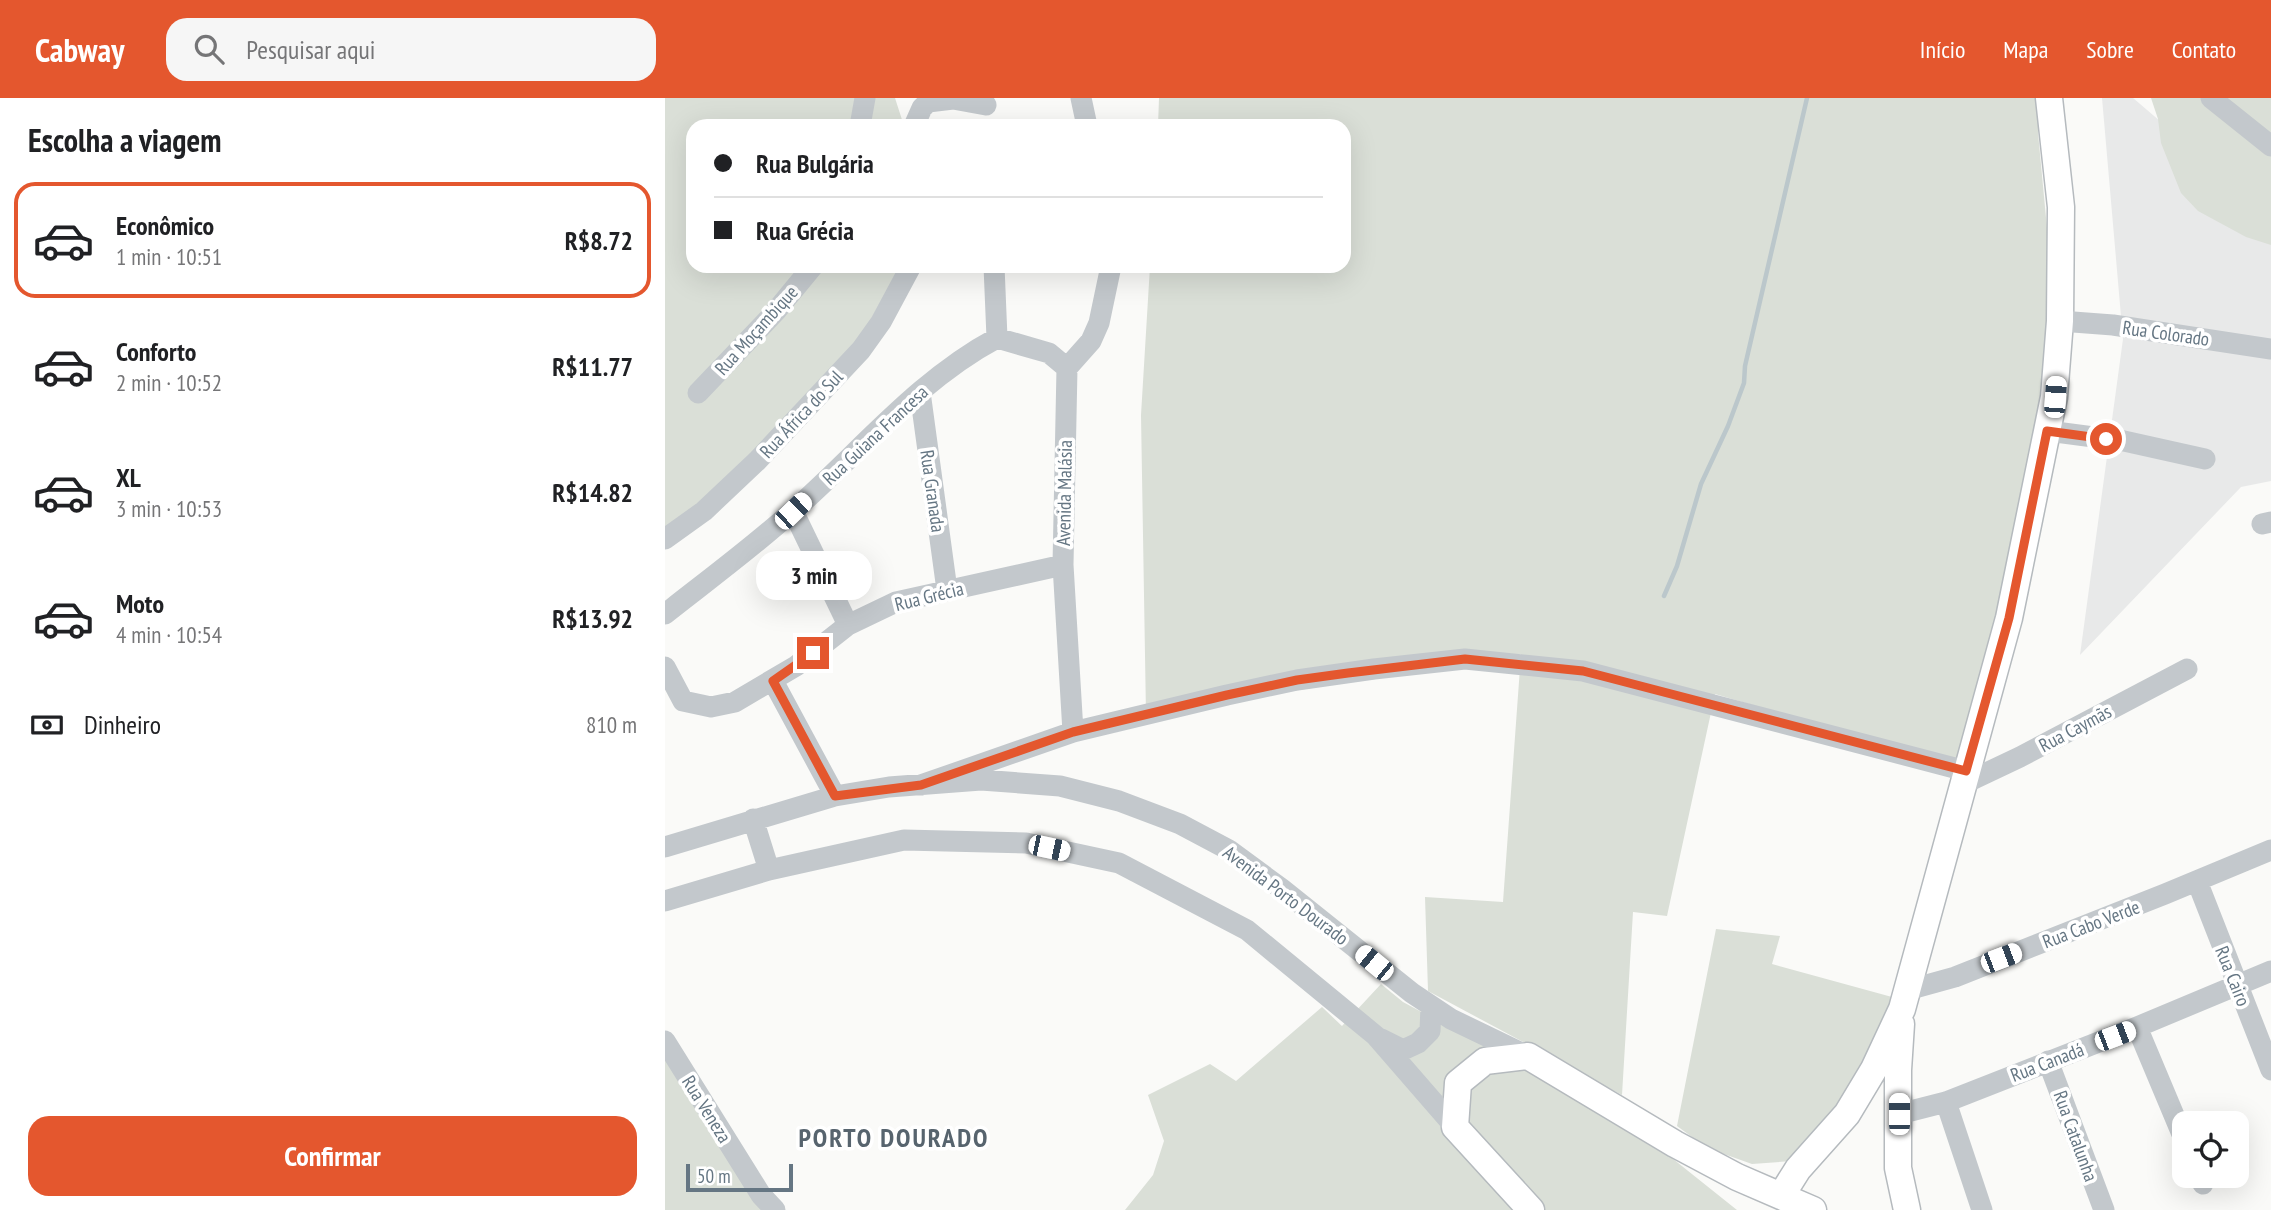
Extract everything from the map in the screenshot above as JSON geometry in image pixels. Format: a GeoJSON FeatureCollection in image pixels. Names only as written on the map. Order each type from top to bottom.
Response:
{"type":"FeatureCollection","features":[{"type":"Feature","properties":{"kind":"main road"},"geometry":{"type":"LineString","coordinates":[[1781,1196],[1798,1169],[1847,1114],[1874,1069],[1905,999],[2009,618],[2055,397],[2060,321],[2060,207],[2049,98]]}},
{"type":"Feature","properties":{"kind":"main road"},"geometry":{"type":"LineString","coordinates":[[1905,999],[1899,1070],[1898,1168],[1907,1210]]}},
{"type":"Feature","properties":{"kind":"main road"},"geometry":{"type":"LineString","coordinates":[[1528,1056],[1485,1061],[1458,1083],[1455,1126],[1531,1210]]}},
{"type":"Feature","properties":{"kind":"main road","name":"Avenida Porto Dourado"},"geometry":{"type":"LineString","coordinates":[[1528,1056],[1675,1144],[1737,1177],[1812,1210]]}},
{"type":"Feature","properties":{"kind":"main road"},"geometry":{"type":"LineString","coordinates":[[1675,1144],[1736,1168],[1765,1173],[1798,1169]]}},
{"type":"Feature","properties":{"kind":"street"},"geometry":{"type":"LineString","coordinates":[[861,119],[865,98]]}},
{"type":"Feature","properties":{"kind":"street"},"geometry":{"type":"LineString","coordinates":[[1081,98],[1086,119]]}},
{"type":"Feature","properties":{"kind":"street"},"geometry":{"type":"LineString","coordinates":[[2211,98],[2271,146]]}},
{"type":"Feature","properties":{"kind":"street"},"geometry":{"type":"LineString","coordinates":[[917,119],[927,102],[953,99],[986,110]]}},
{"type":"Feature","properties":{"kind":"street","name":"Rua Moçambique"},"geometry":{"type":"LineString","coordinates":[[698,393],[776,311],[807,273]]}},
{"type":"Feature","properties":{"kind":"street","name":"Rua África do Sul"},"geometry":{"type":"LineString","coordinates":[[665,539],[704,511],[757,461],[861,350],[881,322],[907,273]]}},
{"type":"Feature","properties":{"kind":"street"},"geometry":{"type":"LineString","coordinates":[[993,273],[997,338],[1049,353],[1067,368],[1091,341],[1100,323],[1110,273]]}},
{"type":"Feature","properties":{"kind":"street","name":"Rua Colorado"},"geometry":{"type":"LineString","coordinates":[[2060,321],[2113,325],[2271,349]]}},
{"type":"Feature","properties":{"kind":"street","name":"Rua Guiana Francesa"},"geometry":{"type":"LineString","coordinates":[[665,614],[793,511],[920,392],[970,352],[997,338]]}},
{"type":"Feature","properties":{"kind":"street","name":"Avenida Malásia"},"geometry":{"type":"LineString","coordinates":[[1067,368],[1063,565],[1073,732]]}},
{"type":"Feature","properties":{"kind":"street","name":"Rua Granada"},"geometry":{"type":"LineString","coordinates":[[920,392],[947,590]]}},
{"type":"Feature","properties":{"kind":"street"},"geometry":{"type":"LineString","coordinates":[[2047,431],[2124,441],[2205,459]]}},
{"type":"Feature","properties":{"kind":"street"},"geometry":{"type":"LineString","coordinates":[[793,511],[848,625]]}},
{"type":"Feature","properties":{"kind":"street","name":"Rua Grécia"},"geometry":{"type":"LineString","coordinates":[[665,667],[683,701],[711,707],[735,702],[773,681],[848,625],[896,602],[1063,565]]}},
{"type":"Feature","properties":{"kind":"street"},"geometry":{"type":"LineString","coordinates":[[921,785],[1073,732],[1297,680],[1465,659],[1583,671],[1964,777]]}},
{"type":"Feature","properties":{"kind":"street","name":"Rua Caymãs"},"geometry":{"type":"LineString","coordinates":[[1964,777],[2020,757],[2186,669]]}},
{"type":"Feature","properties":{"kind":"street"},"geometry":{"type":"LineString","coordinates":[[773,681],[835,796]]}},
{"type":"Feature","properties":{"kind":"street","name":"Avenida Porto Dourado"},"geometry":{"type":"LineString","coordinates":[[665,847],[835,796],[981,780],[1061,786],[1119,802],[1180,824],[1229,850],[1282,888],[1412,993],[1451,1019],[1528,1056]]}},
{"type":"Feature","properties":{"kind":"street"},"geometry":{"type":"LineString","coordinates":[[753,819],[769,870]]}},
{"type":"Feature","properties":{"kind":"street"},"geometry":{"type":"LineString","coordinates":[[665,901],[769,870],[904,840],[1026,843],[1119,863],[1247,930],[1375,1036],[1455,1126]]}},
{"type":"Feature","properties":{"kind":"street","name":"Rua Cabo Verde"},"geometry":{"type":"LineString","coordinates":[[1905,999],[1955,976],[2271,850]]}},
{"type":"Feature","properties":{"kind":"street","name":"Rua Cairo"},"geometry":{"type":"LineString","coordinates":[[2197,881],[2271,1070]]}},
{"type":"Feature","properties":{"kind":"street","name":"Rua Canadá"},"geometry":{"type":"LineString","coordinates":[[1899,1114],[1947,1102],[2271,971]]}},
{"type":"Feature","properties":{"kind":"street"},"geometry":{"type":"LineString","coordinates":[[1375,1036],[1403,1050],[1418,1043],[1430,1031],[1431,1006]]}},
{"type":"Feature","properties":{"kind":"street"},"geometry":{"type":"LineString","coordinates":[[2137,1027],[2172,1111]]}},
{"type":"Feature","properties":{"kind":"street","name":"Rua Veneza"},"geometry":{"type":"LineString","coordinates":[[665,1041],[761,1195],[775,1210]]}},
{"type":"Feature","properties":{"kind":"street","name":"Rua Catalunha"},"geometry":{"type":"LineString","coordinates":[[2048,1061],[2103,1210]]}},
{"type":"Feature","properties":{"kind":"street"},"geometry":{"type":"LineString","coordinates":[[1947,1102],[1982,1210]]}},
{"type":"Feature","properties":{"kind":"shaded area"},"geometry":{"type":"Polygon","coordinates":[[[665,98],[895,98],[902,119],[686,119],[686,273],[897,273],[838,378],[665,536],[665,98]]]}},
{"type":"Feature","properties":{"kind":"shaded area"},"geometry":{"type":"Polygon","coordinates":[[[1159,98],[2039,98],[2038,133],[2052,281],[2034,454],[1969,730],[1956,764],[1715,694],[1667,916],[1633,912],[1622,1095],[1428,991],[1425,897],[1503,902],[1521,654],[1146,715],[1141,415],[1150,273],[1351,273],[1351,119],[1158,119],[1159,98]]]}},
{"type":"Feature","properties":{"kind":"shaded area"},"geometry":{"type":"Polygon","coordinates":[[[2102,98],[2133,98],[2271,216],[2271,481],[2241,487],[2080,655],[2123,339],[2102,98]]]}},
{"type":"Feature","properties":{"kind":"shaded area"},"geometry":{"type":"Polygon","coordinates":[[[2151,98],[2271,98],[2271,245],[2246,237],[2198,211],[2181,193],[2161,143],[2158,119],[2151,98]]]}},
{"type":"Feature","properties":{"kind":"shaded area"},"geometry":{"type":"Polygon","coordinates":[[[1716,929],[1780,936],[1772,964],[1892,997],[1890,1019],[1829,1123],[1792,1161],[1752,1164],[1707,1148],[1677,1126],[1716,929]]]}},
{"type":"Feature","properties":{"kind":"shaded area"},"geometry":{"type":"Polygon","coordinates":[[[1381,984],[1403,1002],[1628,1123],[1737,1210],[1125,1210],[1153,1175],[1164,1141],[1148,1095],[1210,1064],[1236,1081],[1322,1007],[1342,1026],[1381,984]]]}},
{"type":"Feature","properties":{"kind":"shaded area"},"geometry":{"type":"Polygon","coordinates":[[[665,1046],[764,1210],[665,1210],[665,1046]]]}},
{"type":"Feature","properties":{"kind":"waterway"},"geometry":{"type":"LineString","coordinates":[[1664,596],[1677,566],[1701,484],[1728,426],[1744,383],[1745,366],[1807,98]]}},
{"type":"Feature","properties":{"kind":"district","name":"PORTO DOURADO"},"geometry":{"type":"Point","coordinates":[894,1137]}},
{"type":"Feature","properties":{"kind":"route"},"geometry":{"type":"LineString","coordinates":[[813,653],[773,681],[835,796],[921,785],[1073,732],[1227,695],[1297,680],[1465,659],[1583,671],[1966,771],[2009,618],[2047,431],[2106,439]]}}]}
